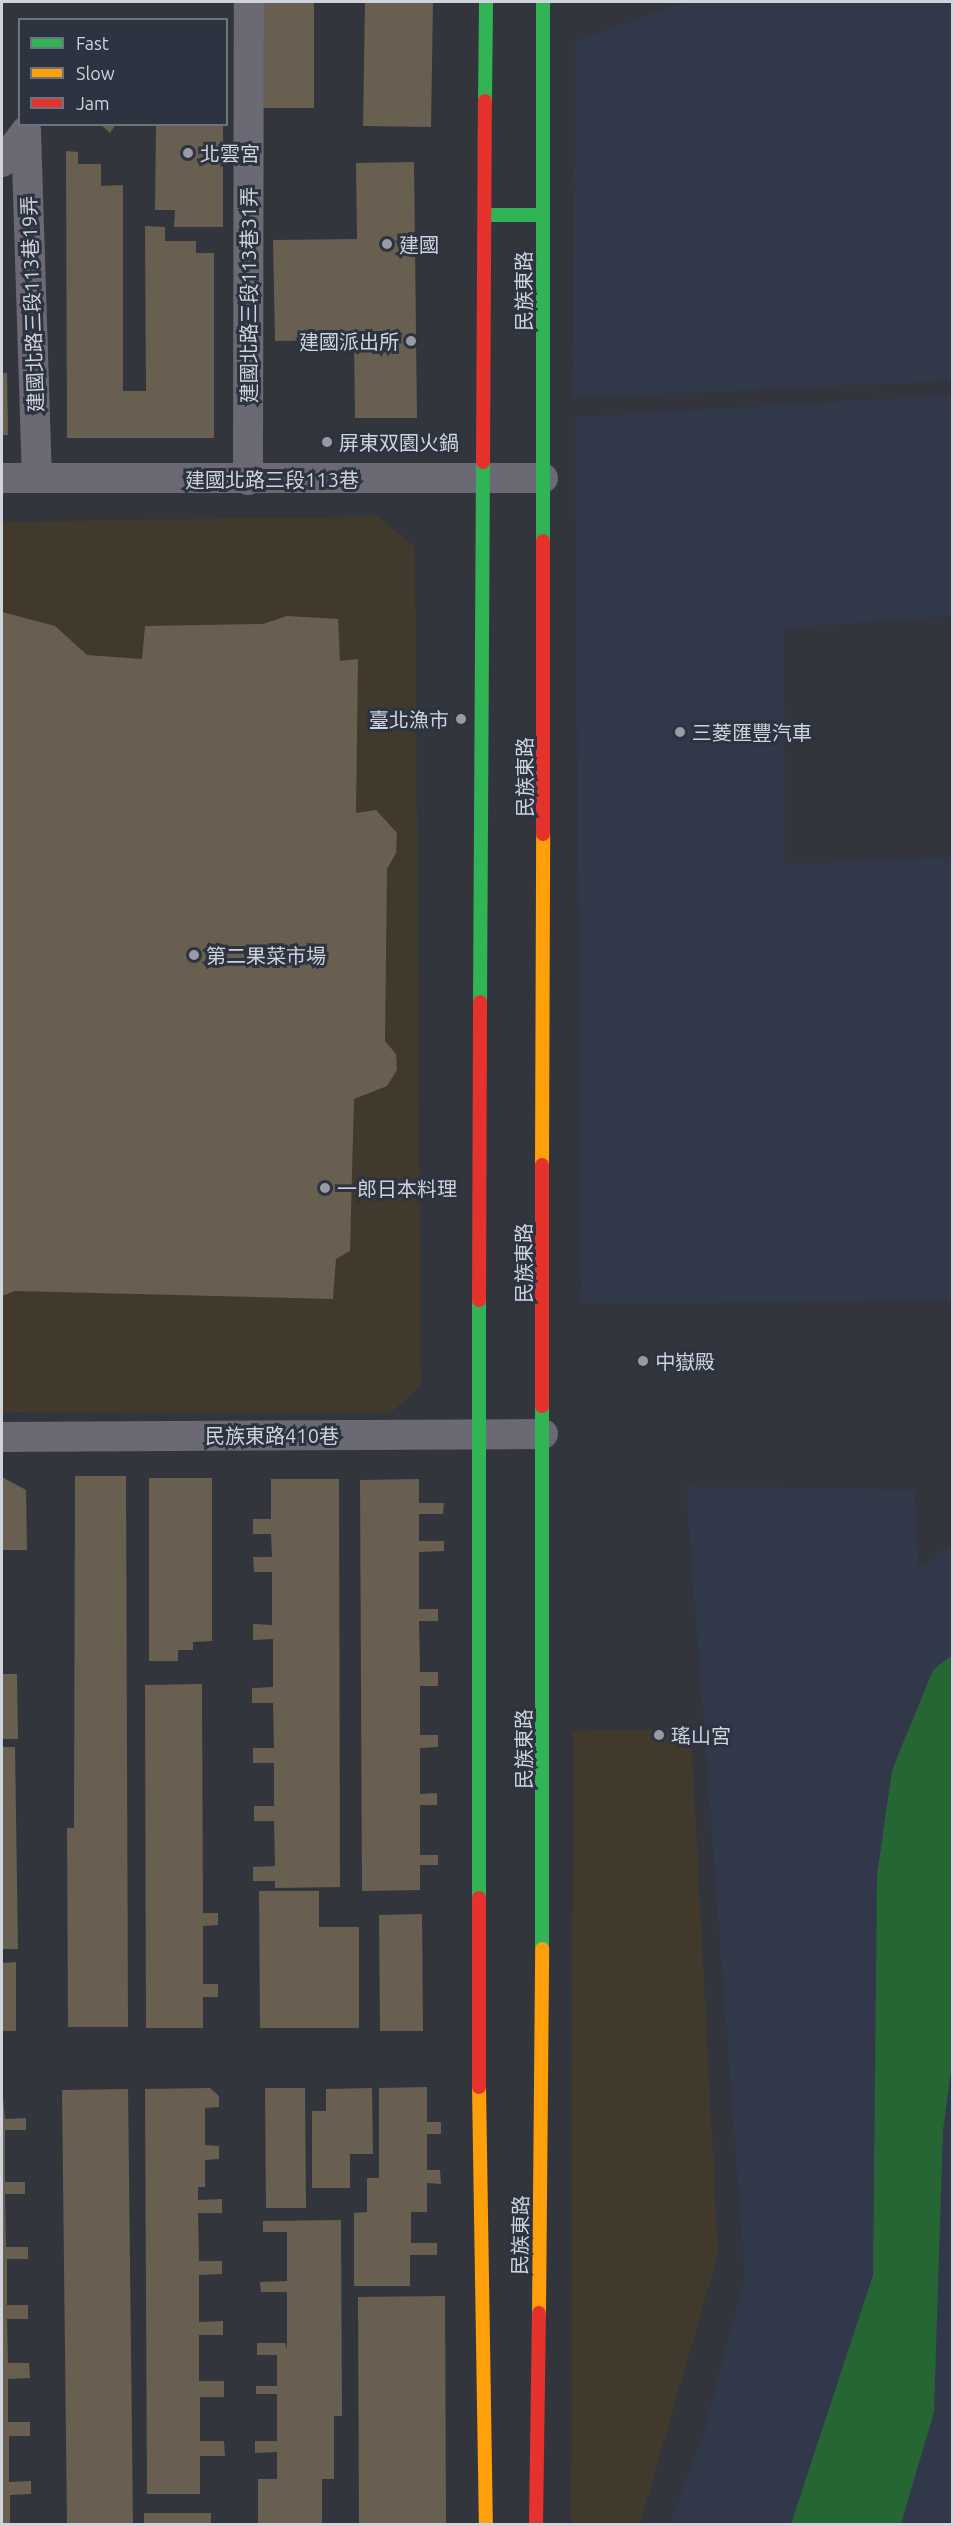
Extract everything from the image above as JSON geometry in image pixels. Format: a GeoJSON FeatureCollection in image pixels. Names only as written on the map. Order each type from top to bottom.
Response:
{"type":"FeatureCollection","features":[{"type":"Feature","properties":{"kind":"street","name":"建國北路三段113巷31弄"},"geometry":{"type":"LineString","coordinates":[[248,480],[249,2]]}},
{"type":"Feature","properties":{"kind":"street","name":"民族東路"},"geometry":{"type":"LineString","coordinates":[[486,2],[478,1435],[479,2062],[486,2524]]}},
{"type":"Feature","properties":{"kind":"street","name":"民族東路"},"geometry":{"type":"LineString","coordinates":[[536,2524],[542,2063],[543,2]]}},
{"type":"Feature","properties":{"kind":"street","name":"建國北路三段113巷19弄"},"geometry":{"type":"LineString","coordinates":[[2,162],[26,131],[37,476]]}},
{"type":"Feature","properties":{"kind":"street"},"geometry":{"type":"LineString","coordinates":[[484,215],[543,215]]}},
{"type":"Feature","properties":{"kind":"street","name":"建國北路三段113巷"},"geometry":{"type":"LineString","coordinates":[[2,478],[37,476],[248,480],[543,478]]}},
{"type":"Feature","properties":{"kind":"street","name":"民族東路410巷"},"geometry":{"type":"LineString","coordinates":[[2,1437],[543,1434]]}},
{"type":"Feature","properties":{"kind":"shaded area"},"geometry":{"type":"Polygon","coordinates":[[[686,2],[952,2],[952,381],[573,398],[575,41],[686,2]]]}},
{"type":"Feature","properties":{"kind":"shaded area"},"geometry":{"type":"Polygon","coordinates":[[[952,395],[952,616],[784,628],[785,864],[952,857],[952,1301],[581,1304],[575,417],[952,395]]]}},
{"type":"Feature","properties":{"kind":"shaded area","name":"第二果菜市場"},"geometry":{"type":"Polygon","coordinates":[[[377,516],[415,547],[421,1385],[391,1413],[2,1412],[2,522],[377,516]]]}},
{"type":"Feature","properties":{"kind":"shaded area"},"geometry":{"type":"Polygon","coordinates":[[[686,1486],[914,1490],[919,1568],[952,1545],[952,2524],[670,2524],[705,2429],[745,2276],[686,1486]]]}},
{"type":"Feature","properties":{"kind":"shaded area"},"geometry":{"type":"Polygon","coordinates":[[[691,1729],[718,2254],[640,2524],[571,2524],[573,1731],[691,1729]]]}},
{"type":"Feature","properties":{"kind":"green space"},"geometry":{"type":"Polygon","coordinates":[[[952,1655],[952,2063],[943,2131],[934,2412],[901,2524],[791,2524],[873,2275],[877,1875],[892,1770],[933,1670],[952,1655]]]}},
{"type":"Feature","properties":{"kind":"building"},"geometry":{"type":"Polygon","coordinates":[[[254,2],[314,2],[314,108],[254,108],[254,2]]]}},
{"type":"Feature","properties":{"kind":"building"},"geometry":{"type":"Polygon","coordinates":[[[365,2],[433,2],[431,127],[363,126],[365,2]]]}},
{"type":"Feature","properties":{"kind":"building"},"geometry":{"type":"Polygon","coordinates":[[[102,126],[115,126],[110,133],[102,126]]]}},
{"type":"Feature","properties":{"kind":"building"},"geometry":{"type":"Polygon","coordinates":[[[156,126],[223,126],[223,227],[174,227],[175,210],[155,210],[156,126]]]}},
{"type":"Feature","properties":{"kind":"building"},"geometry":{"type":"Polygon","coordinates":[[[66,151],[78,152],[78,164],[101,164],[101,186],[123,185],[123,391],[146,391],[145,226],[165,227],[165,241],[196,241],[196,253],[214,253],[214,438],[67,438],[66,151]]]}},
{"type":"Feature","properties":{"kind":"building"},"geometry":{"type":"Polygon","coordinates":[[[414,162],[417,418],[355,418],[354,340],[275,341],[273,240],[357,239],[356,163],[414,162]]]}},
{"type":"Feature","properties":{"kind":"building"},"geometry":{"type":"Polygon","coordinates":[[[2,373],[7,373],[8,435],[2,435],[2,373]]]}},
{"type":"Feature","properties":{"kind":"building","name":"第二果菜市場"},"geometry":{"type":"Polygon","coordinates":[[[2,612],[55,626],[87,655],[142,659],[145,626],[263,624],[287,616],[338,619],[340,661],[358,659],[356,813],[376,810],[397,833],[396,853],[387,869],[385,1041],[396,1054],[397,1070],[387,1086],[354,1099],[350,1251],[336,1259],[333,1299],[15,1291],[2,1296],[2,612]]]}},
{"type":"Feature","properties":{"kind":"building"},"geometry":{"type":"Polygon","coordinates":[[[75,1476],[126,1476],[128,2027],[68,2027],[67,1828],[74,1828],[75,1476]]]}},
{"type":"Feature","properties":{"kind":"building"},"geometry":{"type":"Polygon","coordinates":[[[2,1477],[26,1490],[27,1550],[2,1550],[2,1477]]]}},
{"type":"Feature","properties":{"kind":"building"},"geometry":{"type":"Polygon","coordinates":[[[149,1478],[212,1478],[212,1641],[193,1642],[193,1650],[178,1650],[178,1661],[149,1661],[149,1478]]]}},
{"type":"Feature","properties":{"kind":"building"},"geometry":{"type":"Polygon","coordinates":[[[271,1479],[339,1479],[340,1887],[275,1888],[275,1881],[253,1881],[253,1867],[275,1866],[274,1821],[254,1821],[254,1806],[274,1806],[274,1763],[253,1763],[253,1748],[274,1748],[273,1703],[252,1703],[252,1688],[273,1687],[273,1639],[253,1640],[253,1624],[272,1625],[272,1572],[254,1572],[253,1557],[272,1557],[271,1534],[253,1534],[253,1519],[271,1519],[271,1479]]]}},
{"type":"Feature","properties":{"kind":"building"},"geometry":{"type":"Polygon","coordinates":[[[419,1479],[419,1503],[444,1503],[443,1514],[419,1514],[419,1541],[444,1541],[444,1551],[419,1552],[419,1609],[438,1609],[438,1621],[419,1621],[420,1672],[438,1672],[438,1686],[420,1686],[420,1735],[438,1735],[438,1747],[420,1748],[420,1794],[437,1793],[437,1805],[420,1805],[420,1855],[438,1855],[438,1865],[420,1865],[420,1890],[362,1891],[360,1480],[419,1479]]]}},
{"type":"Feature","properties":{"kind":"building"},"geometry":{"type":"Polygon","coordinates":[[[2,1674],[17,1674],[18,1739],[2,1739],[2,1674]]]}},
{"type":"Feature","properties":{"kind":"building"},"geometry":{"type":"Polygon","coordinates":[[[202,1684],[203,1913],[218,1913],[218,1925],[203,1926],[203,1984],[218,1984],[218,1997],[203,1997],[203,2028],[146,2028],[145,1685],[202,1684]]]}},
{"type":"Feature","properties":{"kind":"building"},"geometry":{"type":"Polygon","coordinates":[[[2,1747],[15,1747],[18,1949],[2,1949],[2,1747]]]}},
{"type":"Feature","properties":{"kind":"building"},"geometry":{"type":"Polygon","coordinates":[[[259,1891],[319,1891],[319,1927],[359,1927],[359,2028],[260,2028],[259,1891]]]}},
{"type":"Feature","properties":{"kind":"building"},"geometry":{"type":"Polygon","coordinates":[[[422,1914],[423,2031],[380,2031],[379,1915],[422,1914]]]}},
{"type":"Feature","properties":{"kind":"building"},"geometry":{"type":"Polygon","coordinates":[[[16,1962],[16,2031],[2,2031],[2,1963],[16,1962]]]}},
{"type":"Feature","properties":{"kind":"building"},"geometry":{"type":"Polygon","coordinates":[[[2,2086],[5,2119],[26,2118],[26,2130],[5,2130],[5,2182],[25,2182],[25,2194],[5,2194],[6,2247],[28,2247],[28,2259],[7,2259],[7,2305],[28,2305],[28,2319],[7,2319],[8,2363],[29,2363],[30,2378],[8,2379],[8,2422],[30,2422],[30,2436],[9,2436],[9,2482],[31,2481],[31,2494],[10,2495],[10,2524],[2,2524],[2,2086]]]}},
{"type":"Feature","properties":{"kind":"building"},"geometry":{"type":"Polygon","coordinates":[[[427,2087],[427,2122],[441,2122],[441,2134],[427,2134],[427,2170],[440,2170],[441,2184],[427,2183],[427,2212],[411,2212],[411,2243],[437,2243],[437,2255],[410,2255],[410,2286],[354,2286],[354,2213],[367,2212],[367,2178],[379,2178],[379,2088],[427,2087]]]}},
{"type":"Feature","properties":{"kind":"building"},"geometry":{"type":"Polygon","coordinates":[[[210,2088],[219,2096],[219,2107],[205,2108],[205,2145],[219,2146],[219,2159],[205,2160],[205,2187],[198,2187],[198,2200],[222,2199],[222,2213],[198,2213],[199,2261],[222,2261],[222,2274],[199,2275],[199,2322],[223,2321],[223,2335],[199,2335],[199,2381],[224,2381],[224,2397],[200,2397],[200,2441],[224,2441],[225,2456],[200,2456],[200,2494],[147,2494],[145,2089],[210,2088]]]}},
{"type":"Feature","properties":{"kind":"building"},"geometry":{"type":"Polygon","coordinates":[[[265,2088],[305,2088],[306,2208],[266,2208],[265,2088]]]}},
{"type":"Feature","properties":{"kind":"building"},"geometry":{"type":"Polygon","coordinates":[[[372,2088],[373,2154],[350,2154],[350,2188],[312,2188],[312,2111],[326,2111],[326,2089],[372,2088]]]}},
{"type":"Feature","properties":{"kind":"building"},"geometry":{"type":"Polygon","coordinates":[[[128,2089],[133,2524],[67,2524],[62,2090],[128,2089]]]}},
{"type":"Feature","properties":{"kind":"building"},"geometry":{"type":"Polygon","coordinates":[[[341,2220],[342,2416],[334,2416],[334,2479],[322,2479],[322,2524],[258,2524],[258,2479],[277,2479],[277,2452],[255,2453],[255,2441],[277,2441],[277,2394],[256,2394],[256,2386],[277,2386],[277,2355],[257,2355],[257,2343],[285,2343],[287,2349],[287,2292],[261,2292],[260,2282],[287,2281],[287,2232],[263,2232],[263,2221],[341,2220]]]}},
{"type":"Feature","properties":{"kind":"building"},"geometry":{"type":"Polygon","coordinates":[[[445,2296],[446,2524],[359,2524],[358,2297],[445,2296]]]}},
{"type":"Feature","properties":{"kind":"building"},"geometry":{"type":"Polygon","coordinates":[[[144,2513],[211,2513],[211,2524],[144,2524],[144,2513]]]}},
{"type":"Feature","properties":{"kind":"traffic: fast"},"geometry":{"type":"LineString","coordinates":[[485,101],[486,2]]}},
{"type":"Feature","properties":{"kind":"traffic: fast"},"geometry":{"type":"LineString","coordinates":[[543,2],[543,541]]}},
{"type":"Feature","properties":{"kind":"traffic: fast"},"geometry":{"type":"LineString","coordinates":[[485,215],[543,215]]}},
{"type":"Feature","properties":{"kind":"traffic: fast"},"geometry":{"type":"LineString","coordinates":[[480,1002],[483,462]]}},
{"type":"Feature","properties":{"kind":"traffic: fast"},"geometry":{"type":"LineString","coordinates":[[479,1300],[479,1898]]}},
{"type":"Feature","properties":{"kind":"traffic: fast"},"geometry":{"type":"LineString","coordinates":[[542,1406],[542,1949]]}},
{"type":"Feature","properties":{"kind":"traffic: slow"},"geometry":{"type":"LineString","coordinates":[[542,1165],[543,834]]}},
{"type":"Feature","properties":{"kind":"traffic: slow"},"geometry":{"type":"LineString","coordinates":[[539,2313],[542,1949]]}},
{"type":"Feature","properties":{"kind":"traffic: slow"},"geometry":{"type":"LineString","coordinates":[[479,2087],[486,2524]]}},
{"type":"Feature","properties":{"kind":"traffic: jam"},"geometry":{"type":"LineString","coordinates":[[483,462],[485,101]]}},
{"type":"Feature","properties":{"kind":"traffic: jam"},"geometry":{"type":"LineString","coordinates":[[543,541],[543,834]]}},
{"type":"Feature","properties":{"kind":"traffic: jam"},"geometry":{"type":"LineString","coordinates":[[479,1300],[480,1002]]}},
{"type":"Feature","properties":{"kind":"traffic: jam"},"geometry":{"type":"LineString","coordinates":[[542,1165],[542,1406]]}},
{"type":"Feature","properties":{"kind":"traffic: jam"},"geometry":{"type":"LineString","coordinates":[[479,1898],[479,2087]]}},
{"type":"Feature","properties":{"kind":"traffic: jam"},"geometry":{"type":"LineString","coordinates":[[536,2524],[539,2313]]}},
{"type":"Feature","properties":{"kind":"place","name":"北雲宮"},"geometry":{"type":"Point","coordinates":[188,153]}},
{"type":"Feature","properties":{"kind":"place","name":"建國"},"geometry":{"type":"Point","coordinates":[387,244]}},
{"type":"Feature","properties":{"kind":"place","name":"建國派出所"},"geometry":{"type":"Point","coordinates":[411,341]}},
{"type":"Feature","properties":{"kind":"place","name":"屏東双園火鍋"},"geometry":{"type":"Point","coordinates":[327,442]}},
{"type":"Feature","properties":{"kind":"place","name":"臺北漁市"},"geometry":{"type":"Point","coordinates":[461,719]}},
{"type":"Feature","properties":{"kind":"place","name":"三菱匯豐汽車"},"geometry":{"type":"Point","coordinates":[680,732]}},
{"type":"Feature","properties":{"kind":"place","name":"第二果菜市場"},"geometry":{"type":"Point","coordinates":[194,955]}},
{"type":"Feature","properties":{"kind":"place","name":"一郎日本料理"},"geometry":{"type":"Point","coordinates":[325,1188]}},
{"type":"Feature","properties":{"kind":"place","name":"中嶽殿"},"geometry":{"type":"Point","coordinates":[643,1361]}},
{"type":"Feature","properties":{"kind":"place","name":"瑤山宮"},"geometry":{"type":"Point","coordinates":[659,1735]}}]}
